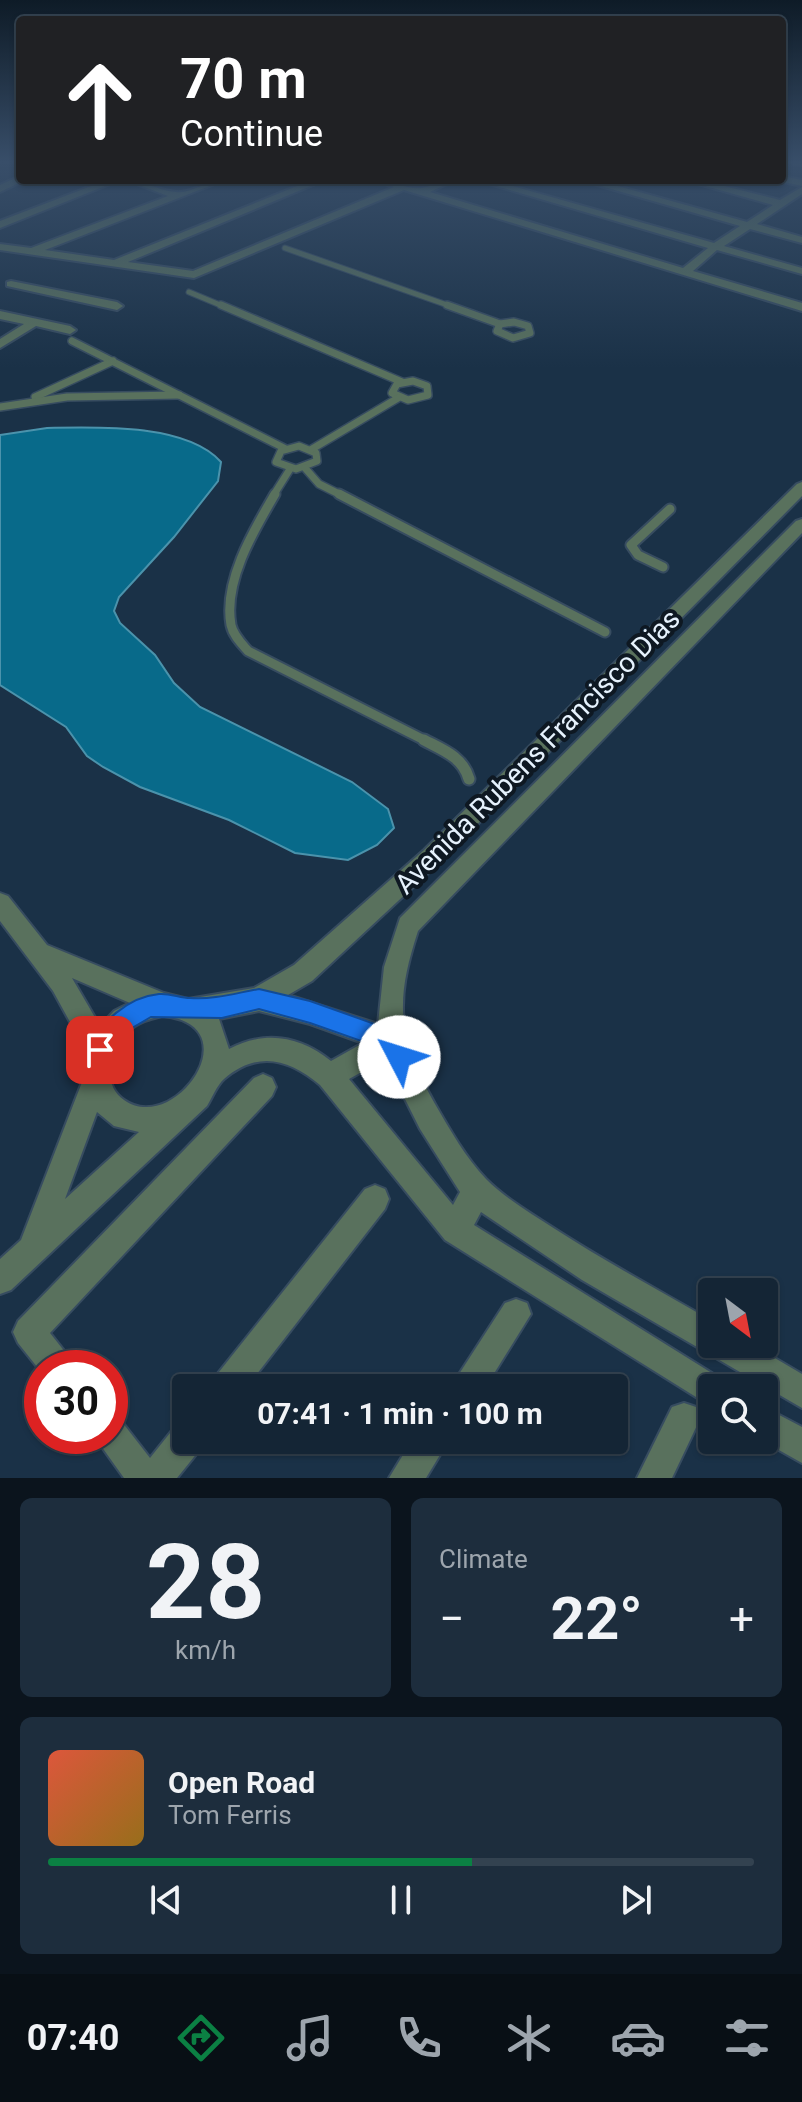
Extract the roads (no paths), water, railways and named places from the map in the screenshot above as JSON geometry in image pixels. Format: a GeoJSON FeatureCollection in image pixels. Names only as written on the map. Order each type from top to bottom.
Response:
{"type":"FeatureCollection","features":[{"type":"Feature","properties":{"kind":"street"},"geometry":{"type":"LineString","coordinates":[[30,252],[88,230]]}},
{"type":"Feature","properties":{"kind":"street"},"geometry":{"type":"LineString","coordinates":[[113,264],[197,230]]}},
{"type":"Feature","properties":{"kind":"street"},"geometry":{"type":"LineString","coordinates":[[0,247],[200,274],[303,230]]}},
{"type":"Feature","properties":{"kind":"street"},"geometry":{"type":"LineString","coordinates":[[546,230],[802,307]]}},
{"type":"Feature","properties":{"kind":"street"},"geometry":{"type":"LineString","coordinates":[[656,230],[802,271]]}},
{"type":"Feature","properties":{"kind":"street"},"geometry":{"type":"LineString","coordinates":[[685,272],[741,230]]}},
{"type":"Feature","properties":{"kind":"street"},"geometry":{"type":"LineString","coordinates":[[767,230],[802,240]]}},
{"type":"Feature","properties":{"kind":"street"},"geometry":{"type":"LineString","coordinates":[[0,275],[16,278],[6,287]]}},
{"type":"Feature","properties":{"kind":"street"},"geometry":{"type":"LineString","coordinates":[[6,287],[117,306]]}},
{"type":"Feature","properties":{"kind":"street"},"geometry":{"type":"LineString","coordinates":[[0,315],[35,322],[71,335]]}},
{"type":"Feature","properties":{"kind":"street"},"geometry":{"type":"LineString","coordinates":[[0,344],[35,322]]}},
{"type":"Feature","properties":{"kind":"street","name":"Avenida Rubens Francisco Dias"},"geometry":{"type":"LineString","coordinates":[[191,1009],[222,1007],[259,999],[303,973],[404,883],[802,487]]}},
{"type":"Feature","properties":{"kind":"street","name":"Avenida Rubens Francisco Dias"},"geometry":{"type":"LineString","coordinates":[[259,999],[310,1012],[392,1041],[399,952],[408,925],[802,524]]}},
{"type":"Feature","properties":{"kind":"street"},"geometry":{"type":"LineString","coordinates":[[0,903],[43,954],[74,1001],[100,1050]]}},
{"type":"Feature","properties":{"kind":"street"},"geometry":{"type":"LineString","coordinates":[[0,1279],[184,1109],[208,1085],[215,1070],[216,1040],[202,1017],[191,1009],[162,1004],[43,954]]}},
{"type":"Feature","properties":{"kind":"street"},"geometry":{"type":"LineString","coordinates":[[33,1246],[96,1080],[100,1050],[119,1024],[147,1007],[162,1004]]}},
{"type":"Feature","properties":{"kind":"street"},"geometry":{"type":"LineString","coordinates":[[329,1076],[392,1041],[448,1154],[477,1191],[560,1248],[698,1331]]}},
{"type":"Feature","properties":{"kind":"street"},"geometry":{"type":"LineString","coordinates":[[215,1070],[252,1050],[280,1049],[305,1056],[329,1076],[455,1230],[698,1382]]}},
{"type":"Feature","properties":{"kind":"street"},"geometry":{"type":"LineString","coordinates":[[96,1080],[109,1106],[135,1120],[160,1118],[184,1109]]}},
{"type":"Feature","properties":{"kind":"street"},"geometry":{"type":"LineString","coordinates":[[44,1350],[29,1332],[263,1087]]}},
{"type":"Feature","properties":{"kind":"street"},"geometry":{"type":"LineString","coordinates":[[455,1230],[477,1191]]}},
{"type":"Feature","properties":{"kind":"street"},"geometry":{"type":"LineString","coordinates":[[237,1374],[375,1199]]}},
{"type":"Feature","properties":{"kind":"street"},"geometry":{"type":"LineString","coordinates":[[475,1374],[516,1314]]}},
{"type":"Feature","properties":{"kind":"street"},"geometry":{"type":"LineString","coordinates":[[745,1358],[802,1392]]}},
{"type":"Feature","properties":{"kind":"street"},"geometry":{"type":"LineString","coordinates":[[654,1478],[684,1419]]}},
{"type":"Feature","properties":{"kind":"street"},"geometry":{"type":"LineString","coordinates":[[778,1431],[802,1446]]}},
{"type":"Feature","properties":{"kind":"street"},"geometry":{"type":"LineString","coordinates":[[126,1454],[145,1478]]}},
{"type":"Feature","properties":{"kind":"street"},"geometry":{"type":"LineString","coordinates":[[156,1478],[175,1454]]}},
{"type":"Feature","properties":{"kind":"street"},"geometry":{"type":"LineString","coordinates":[[406,1478],[422,1454]]}},
{"type":"Feature","properties":{"kind":"lane"},"geometry":{"type":"LineString","coordinates":[[285,248],[500,324],[520,322],[531,331],[524,337],[508,337],[497,331],[500,324]]}},
{"type":"Feature","properties":{"kind":"lane"},"geometry":{"type":"LineString","coordinates":[[189,292],[402,382],[423,384],[430,392],[419,399],[398,398],[312,449]]}},
{"type":"Feature","properties":{"kind":"lane"},"geometry":{"type":"LineString","coordinates":[[71,335],[113,361],[286,449]]}},
{"type":"Feature","properties":{"kind":"lane"},"geometry":{"type":"LineString","coordinates":[[0,407],[29,400],[113,361]]}},
{"type":"Feature","properties":{"kind":"lane"},"geometry":{"type":"LineString","coordinates":[[398,398],[392,390],[402,382]]}},
{"type":"Feature","properties":{"kind":"lane"},"geometry":{"type":"LineString","coordinates":[[29,400],[181,395]]}},
{"type":"Feature","properties":{"kind":"lane"},"geometry":{"type":"LineString","coordinates":[[299,446],[312,449],[318,457],[317,461],[305,468],[290,469],[276,462],[277,454],[286,449],[299,446]]}},
{"type":"Feature","properties":{"kind":"lane"},"geometry":{"type":"LineString","coordinates":[[305,468],[319,484],[605,632]]}},
{"type":"Feature","properties":{"kind":"lane"},"geometry":{"type":"LineString","coordinates":[[290,469],[243,559],[234,584],[231,625],[236,637],[248,651],[453,755],[466,768],[469,779]]}},
{"type":"Feature","properties":{"kind":"lane"},"geometry":{"type":"LineString","coordinates":[[663,567],[638,555],[631,545],[670,509]]}},
{"type":"Feature","properties":{"kind":"water"},"geometry":{"type":"Polygon","coordinates":[[[47,428],[114,428],[163,434],[205,449],[221,462],[218,481],[174,537],[119,597],[114,611],[120,623],[155,655],[174,683],[200,707],[352,782],[388,809],[394,828],[377,845],[348,860],[295,853],[229,820],[140,787],[103,767],[87,756],[66,727],[0,685],[0,435],[47,428]]]}}]}
